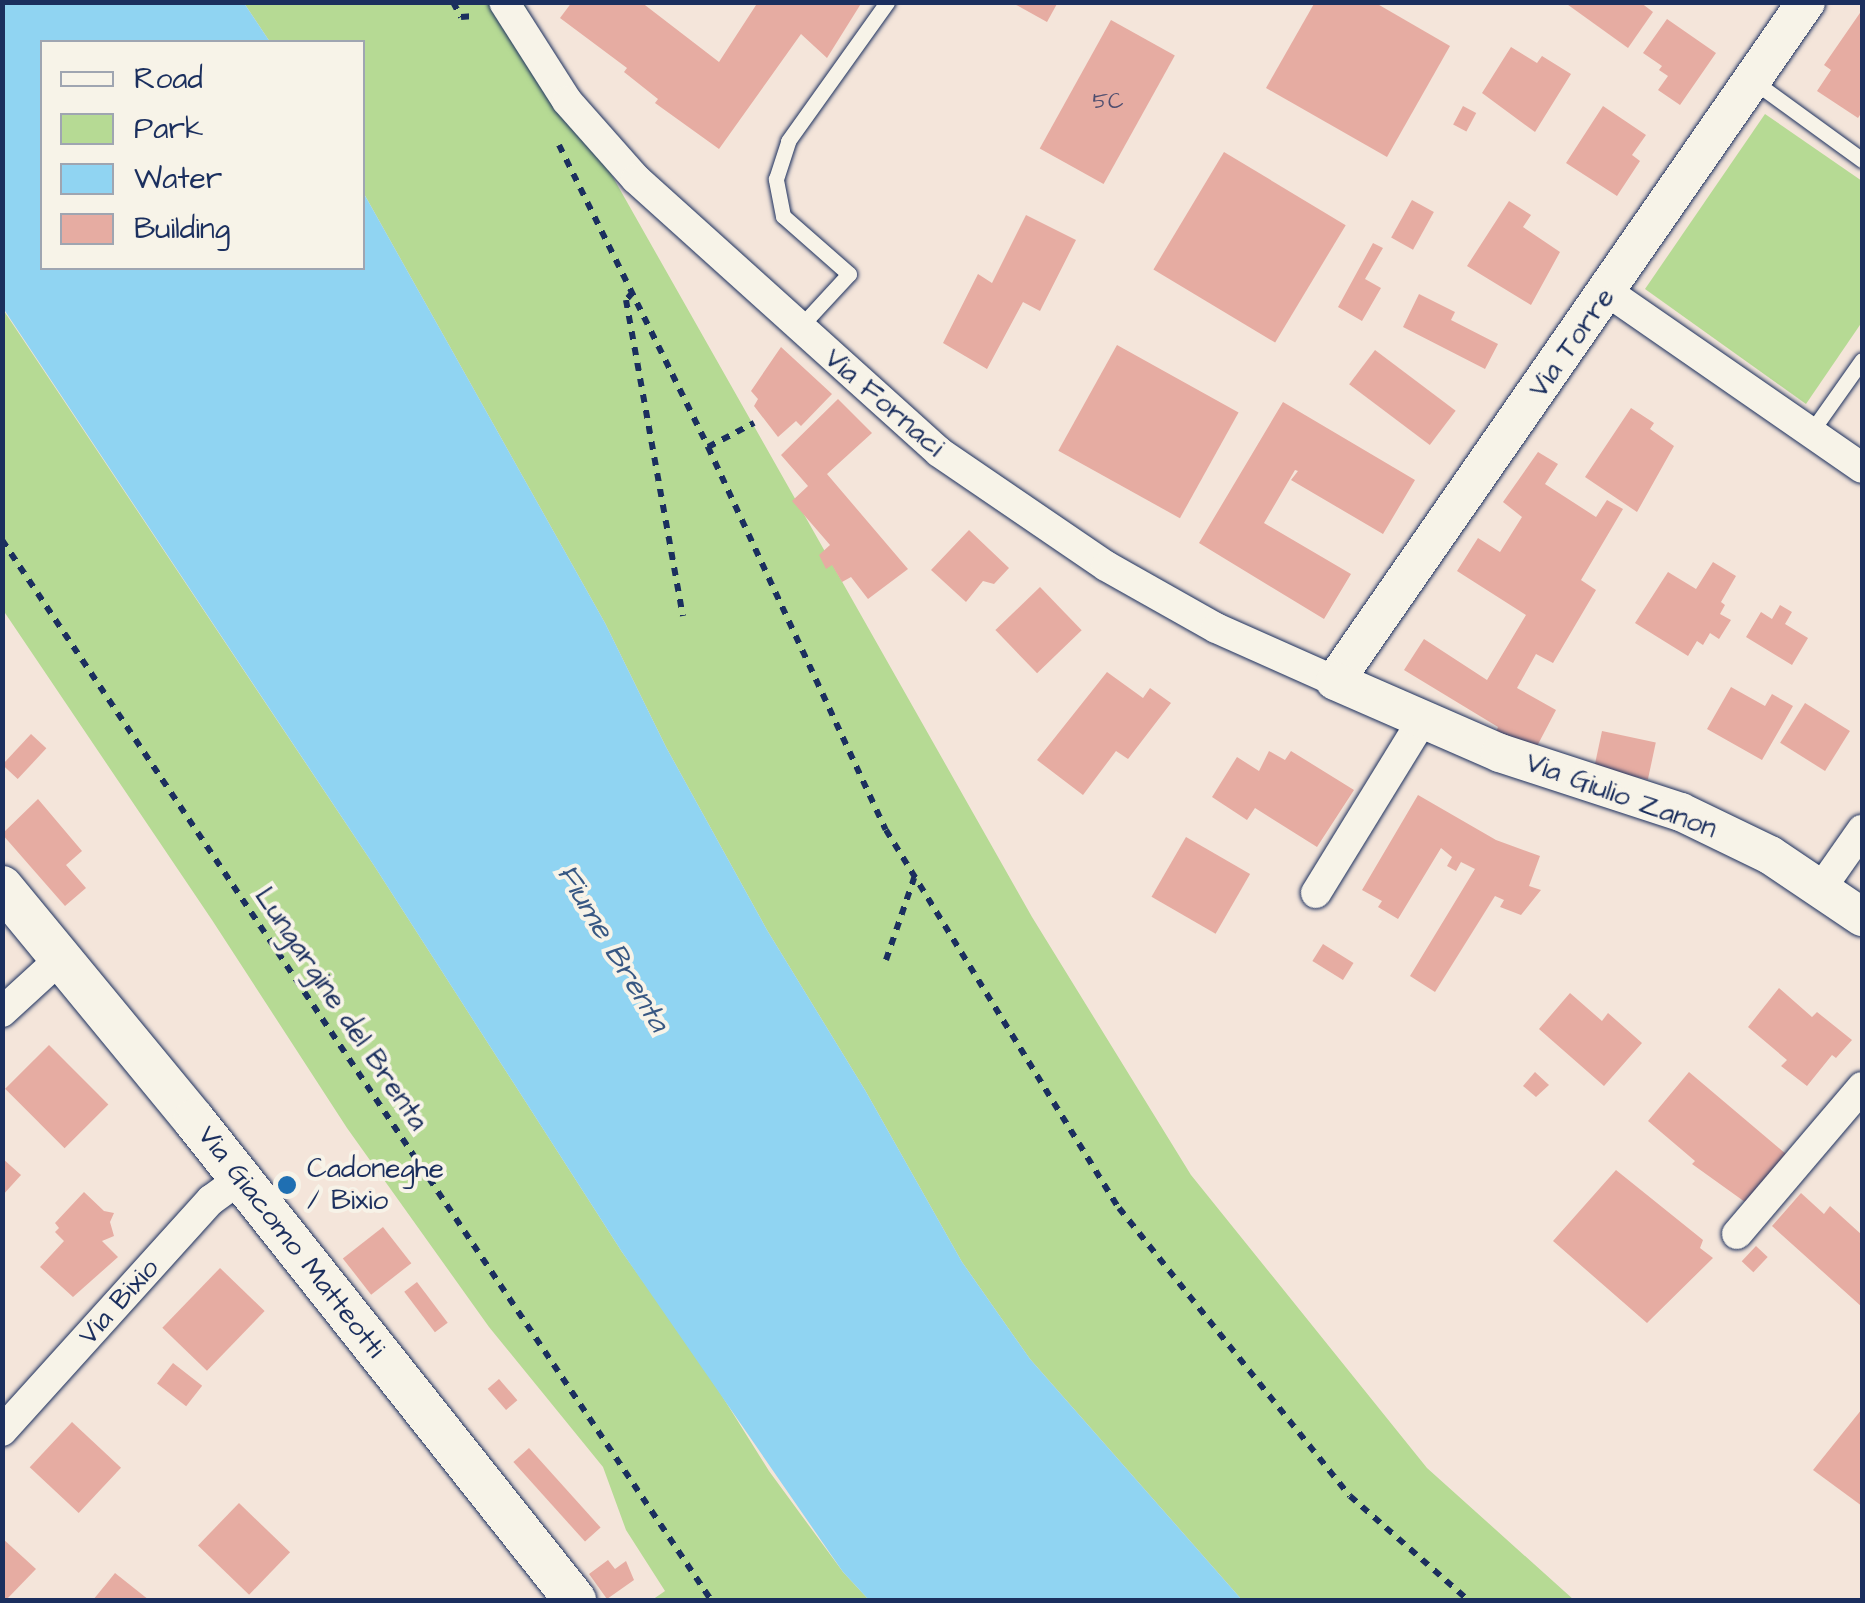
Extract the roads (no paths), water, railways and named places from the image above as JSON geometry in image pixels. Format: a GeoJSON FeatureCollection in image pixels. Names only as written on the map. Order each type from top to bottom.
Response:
{"type":"FeatureCollection","features":[{"type":"Feature","properties":{"kind":"main road","name":"Via Giacomo Matteotti"},"geometry":{"type":"LineString","coordinates":[[2,887],[240,1178],[575,1600]]}},
{"type":"Feature","properties":{"kind":"street","name":"Via Torre"},"geometry":{"type":"LineString","coordinates":[[1335,682],[1345,661],[1608,292],[1806,2]]}},
{"type":"Feature","properties":{"kind":"street","name":"Via Fornaci"},"geometry":{"type":"LineString","coordinates":[[516,9],[567,101],[598,140],[798,328],[938,452],[1044,527],[1216,628],[1335,682]]}},
{"type":"Feature","properties":{"kind":"street"},"geometry":{"type":"LineString","coordinates":[[1608,292],[1862,468]]}},
{"type":"Feature","properties":{"kind":"street","name":"Via Giulio Zanon"},"geometry":{"type":"LineString","coordinates":[[1335,682],[1518,759],[1682,812],[1770,855],[1862,918]]}},
{"type":"Feature","properties":{"kind":"street"},"geometry":{"type":"LineString","coordinates":[[1316,893],[1423,719]]}},
{"type":"Feature","properties":{"kind":"street"},"geometry":{"type":"LineString","coordinates":[[1822,887],[1862,830]]}},
{"type":"Feature","properties":{"kind":"street"},"geometry":{"type":"LineString","coordinates":[[2,1012],[61,958]]}},
{"type":"Feature","properties":{"kind":"street"},"geometry":{"type":"LineString","coordinates":[[1737,1234],[1862,1087]]}},
{"type":"Feature","properties":{"kind":"street","name":"Via Bixio"},"geometry":{"type":"LineString","coordinates":[[2,1431],[211,1200],[240,1178]]}},
{"type":"Feature","properties":{"kind":"lane"},"geometry":{"type":"LineString","coordinates":[[798,328],[849,274],[783,216],[776,179],[788,141],[886,2]]}},
{"type":"Feature","properties":{"kind":"lane"},"geometry":{"type":"LineString","coordinates":[[1751,80],[1862,160]]}},
{"type":"Feature","properties":{"kind":"lane"},"geometry":{"type":"LineString","coordinates":[[1812,432],[1862,360]]}},
{"type":"Feature","properties":{"kind":"water","name":"Fiume Brenta"},"geometry":{"type":"Polygon","coordinates":[[[2,3],[244,3],[269,40],[40,40],[40,270],[365,270],[365,196],[605,623],[666,747],[767,930],[865,1090],[962,1262],[1030,1359],[1242,1600],[869,1600],[843,1572],[622,1252],[375,867],[3,308],[2,3]]]}},
{"type":"Feature","properties":{"kind":"place","name":"Cadoneghe / Bixio"},"geometry":{"type":"Point","coordinates":[287,1185]}}]}
